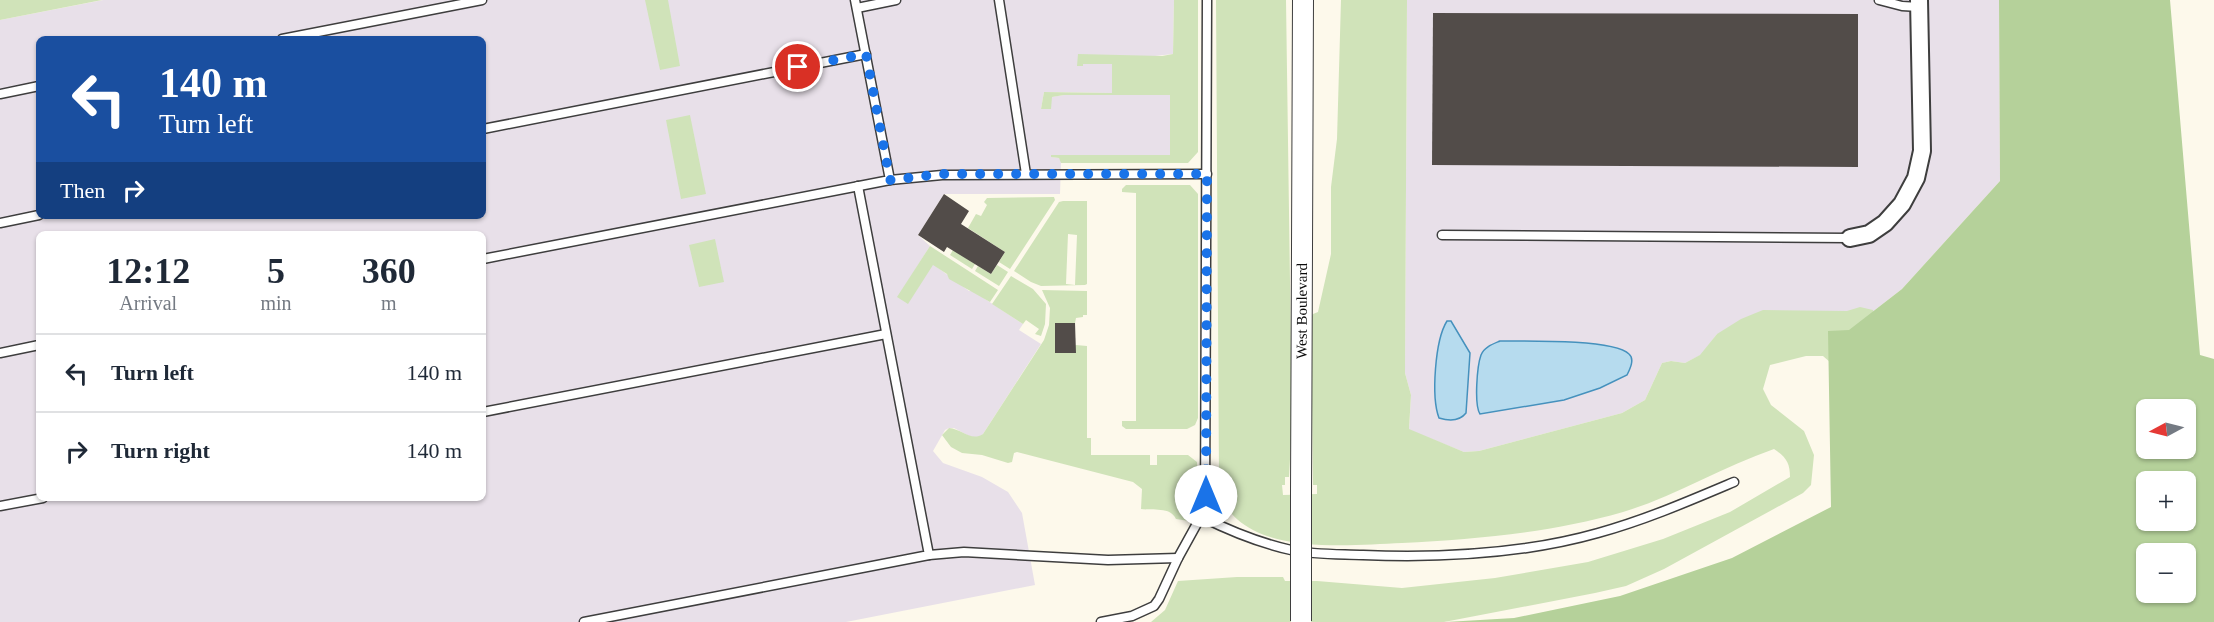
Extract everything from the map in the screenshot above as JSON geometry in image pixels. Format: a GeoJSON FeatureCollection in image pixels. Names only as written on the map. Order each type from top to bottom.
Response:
{"type":"FeatureCollection","features":[{"type":"Feature","properties":{"kind":"street","name":"West Boulevard"},"geometry":{"type":"LineString","coordinates":[[1301,621],[1304,0]]}},
{"type":"Feature","properties":{"kind":"street"},"geometry":{"type":"LineString","coordinates":[[1850,238],[1869,234],[1885,224],[1902,204],[1916,178],[1922,151],[1919,3]]}},
{"type":"Feature","properties":{"kind":"lane"},"geometry":{"type":"LineString","coordinates":[[297,36],[482,0]]}},
{"type":"Feature","properties":{"kind":"lane"},"geometry":{"type":"LineString","coordinates":[[890,180],[856,4],[896,0]]}},
{"type":"Feature","properties":{"kind":"lane"},"geometry":{"type":"LineString","coordinates":[[999,0],[1026,174]]}},
{"type":"Feature","properties":{"kind":"lane"},"geometry":{"type":"LineString","coordinates":[[1101,622],[1132,616],[1154,606],[1160,599],[1178,558],[1202,517],[1206,496],[1207,0]]}},
{"type":"Feature","properties":{"kind":"lane"},"geometry":{"type":"LineString","coordinates":[[1879,0],[1902,6],[1919,3]]}},
{"type":"Feature","properties":{"kind":"lane"},"geometry":{"type":"LineString","coordinates":[[486,128],[866,54]]}},
{"type":"Feature","properties":{"kind":"lane"},"geometry":{"type":"LineString","coordinates":[[0,94],[36,87]]}},
{"type":"Feature","properties":{"kind":"lane"},"geometry":{"type":"LineString","coordinates":[[486,258],[890,180],[942,174],[1207,174]]}},
{"type":"Feature","properties":{"kind":"lane"},"geometry":{"type":"LineString","coordinates":[[858,186],[929,555]]}},
{"type":"Feature","properties":{"kind":"lane"},"geometry":{"type":"LineString","coordinates":[[0,223],[36,216]]}},
{"type":"Feature","properties":{"kind":"lane"},"geometry":{"type":"LineString","coordinates":[[1442,234],[1850,238]]}},
{"type":"Feature","properties":{"kind":"lane"},"geometry":{"type":"LineString","coordinates":[[486,411],[886,334]]}},
{"type":"Feature","properties":{"kind":"lane"},"geometry":{"type":"LineString","coordinates":[[0,353],[36,346]]}},
{"type":"Feature","properties":{"kind":"lane"},"geometry":{"type":"LineString","coordinates":[[1202,517],[1224,528],[1273,544],[1318,554],[1400,556],[1473,554],[1537,545],[1597,533],[1667,510],[1734,482]]}},
{"type":"Feature","properties":{"kind":"lane"},"geometry":{"type":"LineString","coordinates":[[0,506],[36,499]]}},
{"type":"Feature","properties":{"kind":"lane"},"geometry":{"type":"LineString","coordinates":[[584,622],[929,555],[964,552],[1107,560],[1178,558]]}},
{"type":"Feature","properties":{"kind":"shaded area"},"geometry":{"type":"Polygon","coordinates":[[[103,0],[1174,0],[1173,54],[1082,64],[1112,64],[1112,93],[1044,92],[1041,109],[1051,109],[1051,97],[1064,95],[1171,95],[1170,155],[1052,155],[1061,161],[1060,194],[944,194],[918,235],[930,246],[898,297],[908,303],[933,264],[969,291],[973,291],[1023,324],[1019,330],[1041,344],[980,437],[971,437],[954,428],[949,428],[945,430],[933,451],[943,463],[982,477],[1008,492],[1022,513],[1035,585],[846,622],[0,622],[0,20],[103,0]]]}},
{"type":"Feature","properties":{"kind":"shaded area"},"geometry":{"type":"Polygon","coordinates":[[[1407,0],[1999,0],[2000,181],[1902,289],[1849,330],[1717,334],[1701,355],[1685,363],[1671,361],[1662,363],[1645,400],[1622,413],[1479,451],[1464,452],[1409,430],[1411,395],[1405,373],[1407,0]]]}},
{"type":"Feature","properties":{"kind":"green space"},"geometry":{"type":"Polygon","coordinates":[[[0,0],[102,0],[0,20],[0,0]]]}},
{"type":"Feature","properties":{"kind":"green space"},"geometry":{"type":"Polygon","coordinates":[[[645,0],[668,0],[680,66],[660,70],[645,0]]]}},
{"type":"Feature","properties":{"kind":"green space"},"geometry":{"type":"Polygon","coordinates":[[[1174,0],[1198,0],[1198,152],[1188,163],[1061,163],[1059,158],[1051,157],[1051,155],[1170,155],[1170,95],[1064,95],[1052,97],[1051,109],[1041,109],[1044,92],[1112,93],[1112,64],[1077,66],[1078,54],[1162,56],[1173,54],[1174,0]]]}},
{"type":"Feature","properties":{"kind":"green space"},"geometry":{"type":"Polygon","coordinates":[[[1216,0],[1286,0],[1292,423],[1289,477],[1285,477],[1285,485],[1282,485],[1283,495],[1317,494],[1317,485],[1313,485],[1311,319],[1313,314],[1318,312],[1331,254],[1331,187],[1337,139],[1341,0],[1407,0],[1405,373],[1411,395],[1409,429],[1464,452],[1479,451],[1622,413],[1645,400],[1662,363],[1671,361],[1685,363],[1700,355],[1717,334],[1741,319],[1763,310],[1847,311],[1860,307],[1873,310],[1897,421],[1823,356],[1806,356],[1770,365],[1763,389],[1771,405],[1804,431],[1814,455],[1811,485],[1803,493],[1664,569],[1626,586],[1444,622],[1151,622],[1165,610],[1178,581],[1283,577],[1285,581],[1317,581],[1402,588],[1495,578],[1588,562],[1663,539],[1730,512],[1790,477],[1786,461],[1774,449],[1662,498],[1623,512],[1541,530],[1458,539],[1366,545],[1306,544],[1269,537],[1238,520],[1223,501],[1215,477],[1219,476],[1216,0]]]}},
{"type":"Feature","properties":{"kind":"green space"},"geometry":{"type":"Polygon","coordinates":[[[1999,0],[2170,0],[2200,355],[2214,359],[2214,622],[1446,622],[1514,618],[1620,596],[1732,558],[1831,507],[1828,331],[1849,330],[1902,289],[2000,181],[1999,0]]]}},
{"type":"Feature","properties":{"kind":"green space"},"geometry":{"type":"Polygon","coordinates":[[[690,115],[706,194],[681,199],[666,120],[690,115]]]}},
{"type":"Feature","properties":{"kind":"green space"},"geometry":{"type":"Polygon","coordinates":[[[1126,185],[1190,185],[1198,194],[1198,418],[1195,425],[1187,429],[1126,429],[1122,426],[1122,421],[1136,421],[1136,193],[1122,192],[1126,185]]]}},
{"type":"Feature","properties":{"kind":"green space"},"geometry":{"type":"Polygon","coordinates":[[[1054,197],[1055,200],[1010,269],[999,262],[1005,252],[968,228],[976,214],[981,216],[987,205],[984,202],[987,198],[1054,197]]]}},
{"type":"Feature","properties":{"kind":"green space"},"geometry":{"type":"Polygon","coordinates":[[[1087,201],[1087,284],[1085,285],[1041,286],[1014,271],[1059,202],[1087,201]],[[1068,234],[1066,284],[1075,285],[1077,235],[1068,234]]]}},
{"type":"Feature","properties":{"kind":"green space"},"geometry":{"type":"Polygon","coordinates":[[[715,239],[724,282],[699,287],[689,245],[715,239]]]}},
{"type":"Feature","properties":{"kind":"green space"},"geometry":{"type":"Polygon","coordinates":[[[930,246],[998,290],[990,302],[949,279],[947,274],[933,265],[908,304],[897,297],[930,246]]]}},
{"type":"Feature","properties":{"kind":"green space"},"geometry":{"type":"Polygon","coordinates":[[[953,250],[975,264],[972,269],[950,255],[953,250]]]}},
{"type":"Feature","properties":{"kind":"green space"},"geometry":{"type":"Polygon","coordinates":[[[997,265],[1008,272],[999,286],[975,271],[978,266],[991,274],[997,265]]]}},
{"type":"Feature","properties":{"kind":"green space"},"geometry":{"type":"Polygon","coordinates":[[[1011,276],[1033,289],[1046,304],[1045,324],[1041,336],[1035,334],[1039,329],[1026,320],[1023,324],[992,304],[1011,276]]]}},
{"type":"Feature","properties":{"kind":"green space"},"geometry":{"type":"Polygon","coordinates":[[[1042,290],[1087,291],[1087,315],[1076,318],[1075,323],[1055,323],[1055,352],[1076,345],[1087,346],[1087,438],[1091,438],[1091,455],[1150,455],[1150,465],[1157,465],[1157,455],[1188,455],[1197,462],[1197,503],[1189,521],[1176,519],[1170,512],[1141,509],[1142,489],[1133,482],[1017,452],[1014,453],[1012,462],[1008,463],[982,455],[962,453],[951,447],[942,435],[949,428],[974,437],[983,434],[1044,340],[1049,325],[1050,308],[1042,290]]]}},
{"type":"Feature","properties":{"kind":"water"},"geometry":{"type":"Polygon","coordinates":[[[1447,321],[1451,321],[1470,353],[1466,413],[1454,420],[1439,418],[1435,397],[1437,355],[1447,321]]]}},
{"type":"Feature","properties":{"kind":"water"},"geometry":{"type":"Polygon","coordinates":[[[1500,341],[1588,343],[1620,349],[1629,354],[1632,359],[1627,375],[1600,388],[1564,400],[1480,414],[1477,403],[1477,385],[1481,355],[1486,348],[1500,341]]]}},
{"type":"Feature","properties":{"kind":"building"},"geometry":{"type":"Polygon","coordinates":[[[1433,13],[1858,14],[1858,167],[1432,165],[1433,13]]]}},
{"type":"Feature","properties":{"kind":"building"},"geometry":{"type":"Polygon","coordinates":[[[944,194],[969,211],[961,224],[1005,252],[991,274],[947,247],[944,252],[918,235],[944,194]]]}},
{"type":"Feature","properties":{"kind":"building"},"geometry":{"type":"Polygon","coordinates":[[[1055,323],[1075,323],[1076,353],[1055,353],[1055,323]]]}},
{"type":"Feature","properties":{"kind":"route"},"geometry":{"type":"LineString","coordinates":[[798,67],[866,54],[890,180],[942,174],[1207,174],[1206,496]]}}]}
